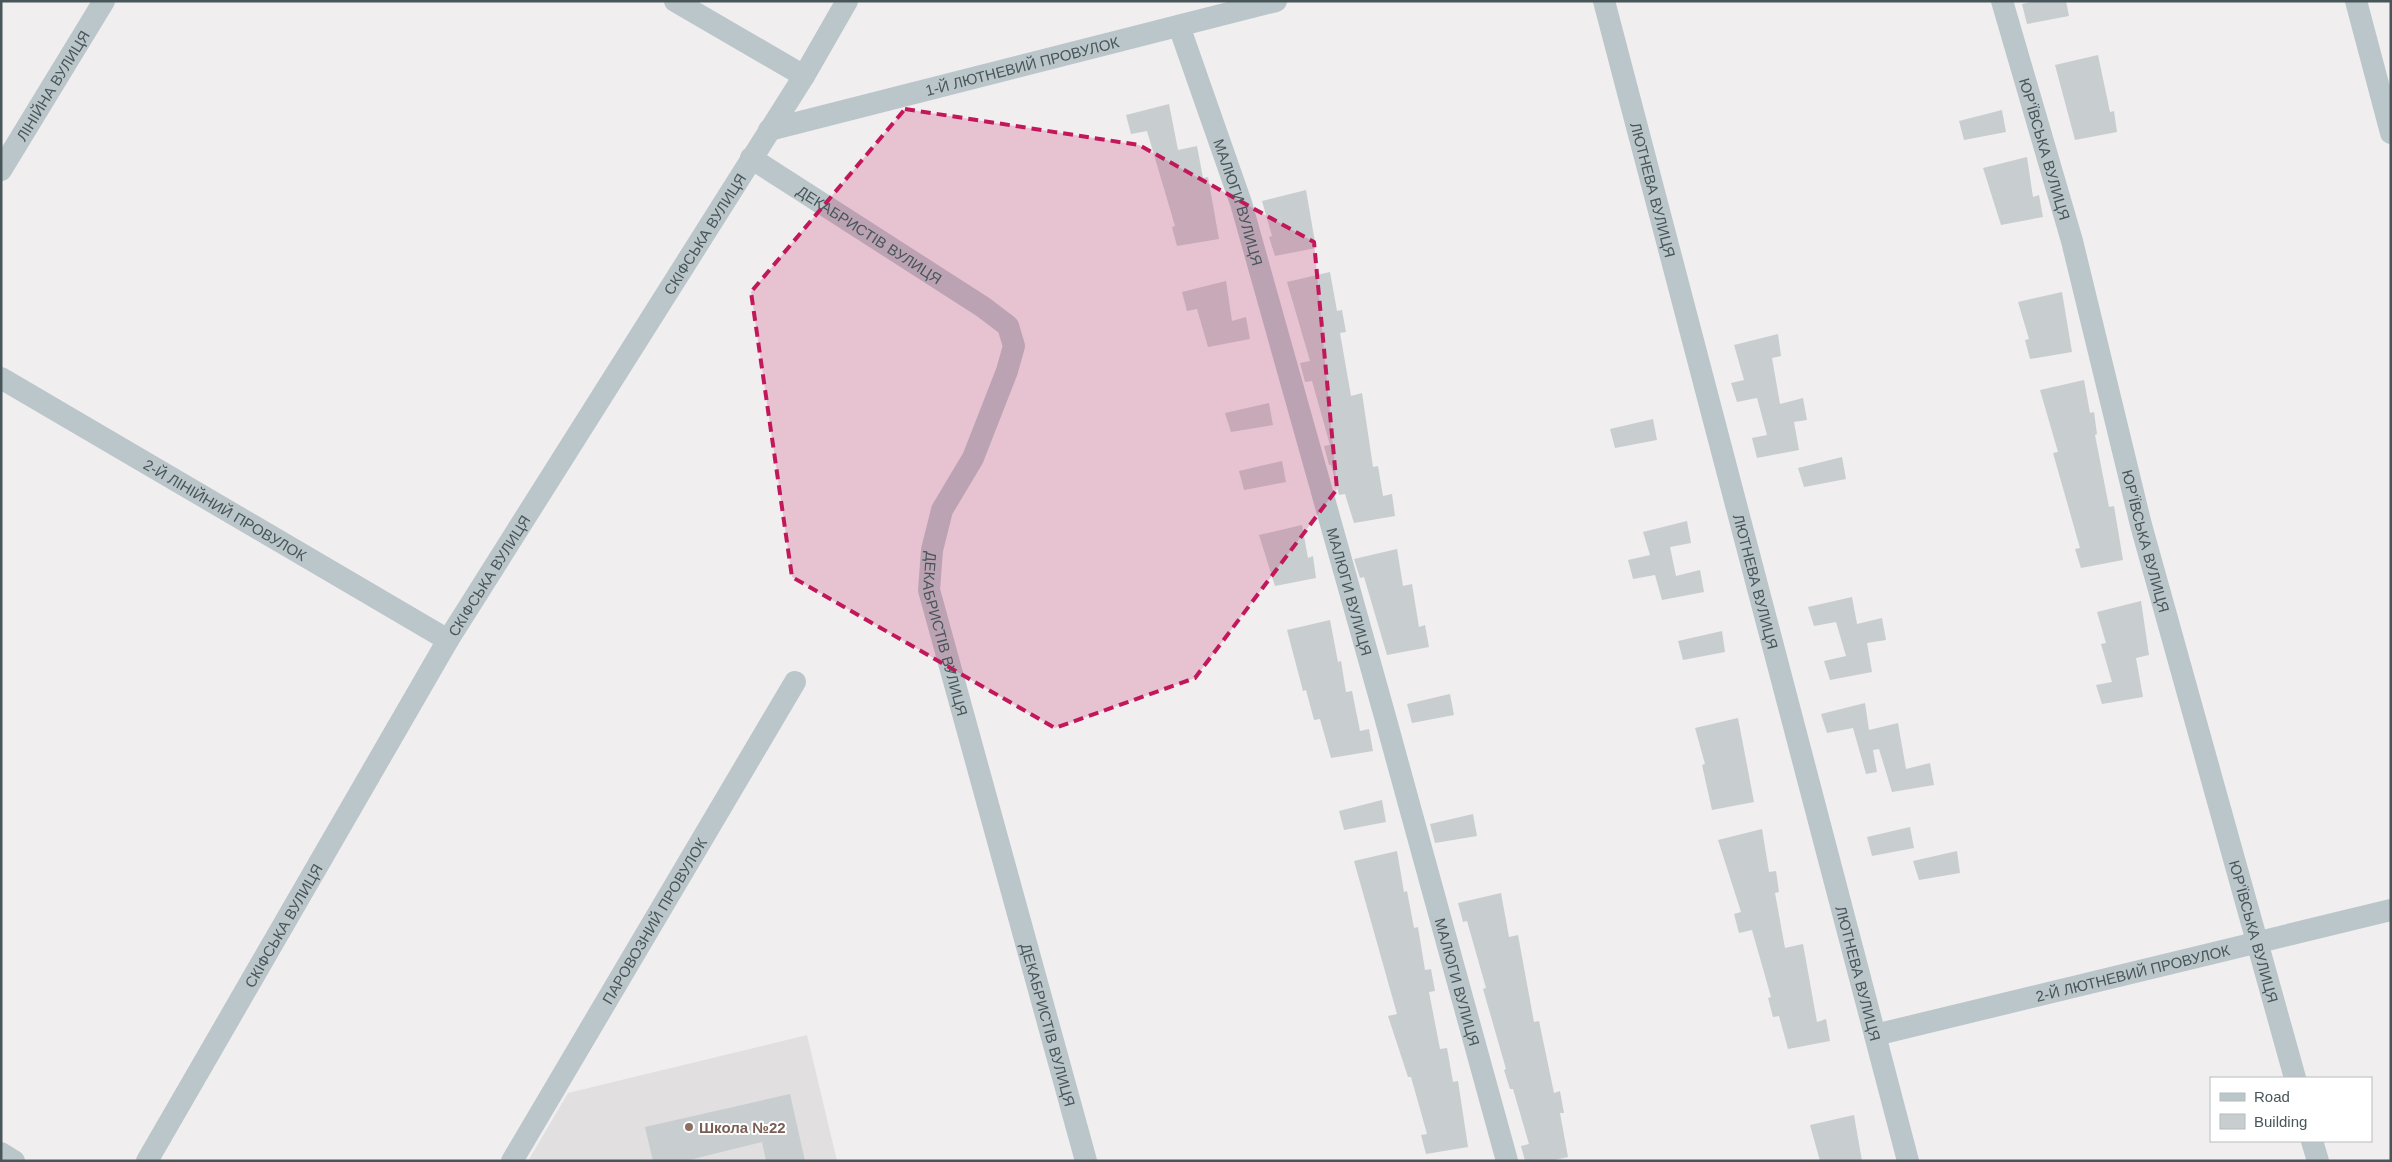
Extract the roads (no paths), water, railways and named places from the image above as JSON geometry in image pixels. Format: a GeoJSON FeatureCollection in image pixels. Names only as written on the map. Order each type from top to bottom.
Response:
{"type":"FeatureCollection","features":[{"type":"Feature","properties":{"kind":"street","name":"ЛІНІЙНА ВУЛИЦЯ"},"geometry":{"type":"LineString","coordinates":[[1,170],[104,1]]}},
{"type":"Feature","properties":{"kind":"street"},"geometry":{"type":"LineString","coordinates":[[675,1],[804,76]]}},
{"type":"Feature","properties":{"kind":"street","name":"СКІФСЬКА ВУЛИЦЯ"},"geometry":{"type":"LineString","coordinates":[[147,1161],[448,640],[804,76],[847,1]]}},
{"type":"Feature","properties":{"kind":"street","name":"1-Й ЛЮТНЕВИЙ ПРОВУЛОК"},"geometry":{"type":"LineString","coordinates":[[769,130],[1276,1]]}},
{"type":"Feature","properties":{"kind":"street","name":"ЛЮТНЕВА ВУЛИЦЯ"},"geometry":{"type":"LineString","coordinates":[[1604,1],[1908,1161]]}},
{"type":"Feature","properties":{"kind":"street","name":"ЮР’ЇВСЬКА ВУЛИЦЯ"},"geometry":{"type":"LineString","coordinates":[[2002,1],[2072,241],[2141,525],[2295,1077]]}},
{"type":"Feature","properties":{"kind":"street"},"geometry":{"type":"LineString","coordinates":[[2356,1],[2391,133]]}},
{"type":"Feature","properties":{"kind":"street","name":"МАЛЮГИ ВУЛИЦЯ"},"geometry":{"type":"LineString","coordinates":[[1179,26],[1241,203],[1507,1161]]}},
{"type":"Feature","properties":{"kind":"street","name":"ДЕКАБРИСТІВ ВУЛИЦЯ"},"geometry":{"type":"LineString","coordinates":[[751,158],[983,307],[1008,326],[1014,346],[1007,371],[972,458],[942,510],[932,550],[929,590],[1086,1161]]}},
{"type":"Feature","properties":{"kind":"street","name":"2-Й ЛІНІЙНИЙ ПРОВУЛОК"},"geometry":{"type":"LineString","coordinates":[[1,378],[448,640]]}},
{"type":"Feature","properties":{"kind":"street","name":"ПАРОВОЗНИЙ ПРОВУЛОК"},"geometry":{"type":"LineString","coordinates":[[512,1161],[796,682]]}},
{"type":"Feature","properties":{"kind":"street","name":"2-Й ЛЮТНЕВИЙ ПРОВУЛОК"},"geometry":{"type":"LineString","coordinates":[[1875,1035],[2391,910]]}},
{"type":"Feature","properties":{"kind":"street"},"geometry":{"type":"LineString","coordinates":[[2312,1142],[2318,1161]]}},
{"type":"Feature","properties":{"kind":"street"},"geometry":{"type":"LineString","coordinates":[[1,1153],[14,1161]]}},
{"type":"Feature","properties":{"kind":"place","name":"Школа №22"},"geometry":{"type":"Point","coordinates":[689,1127]}}]}
